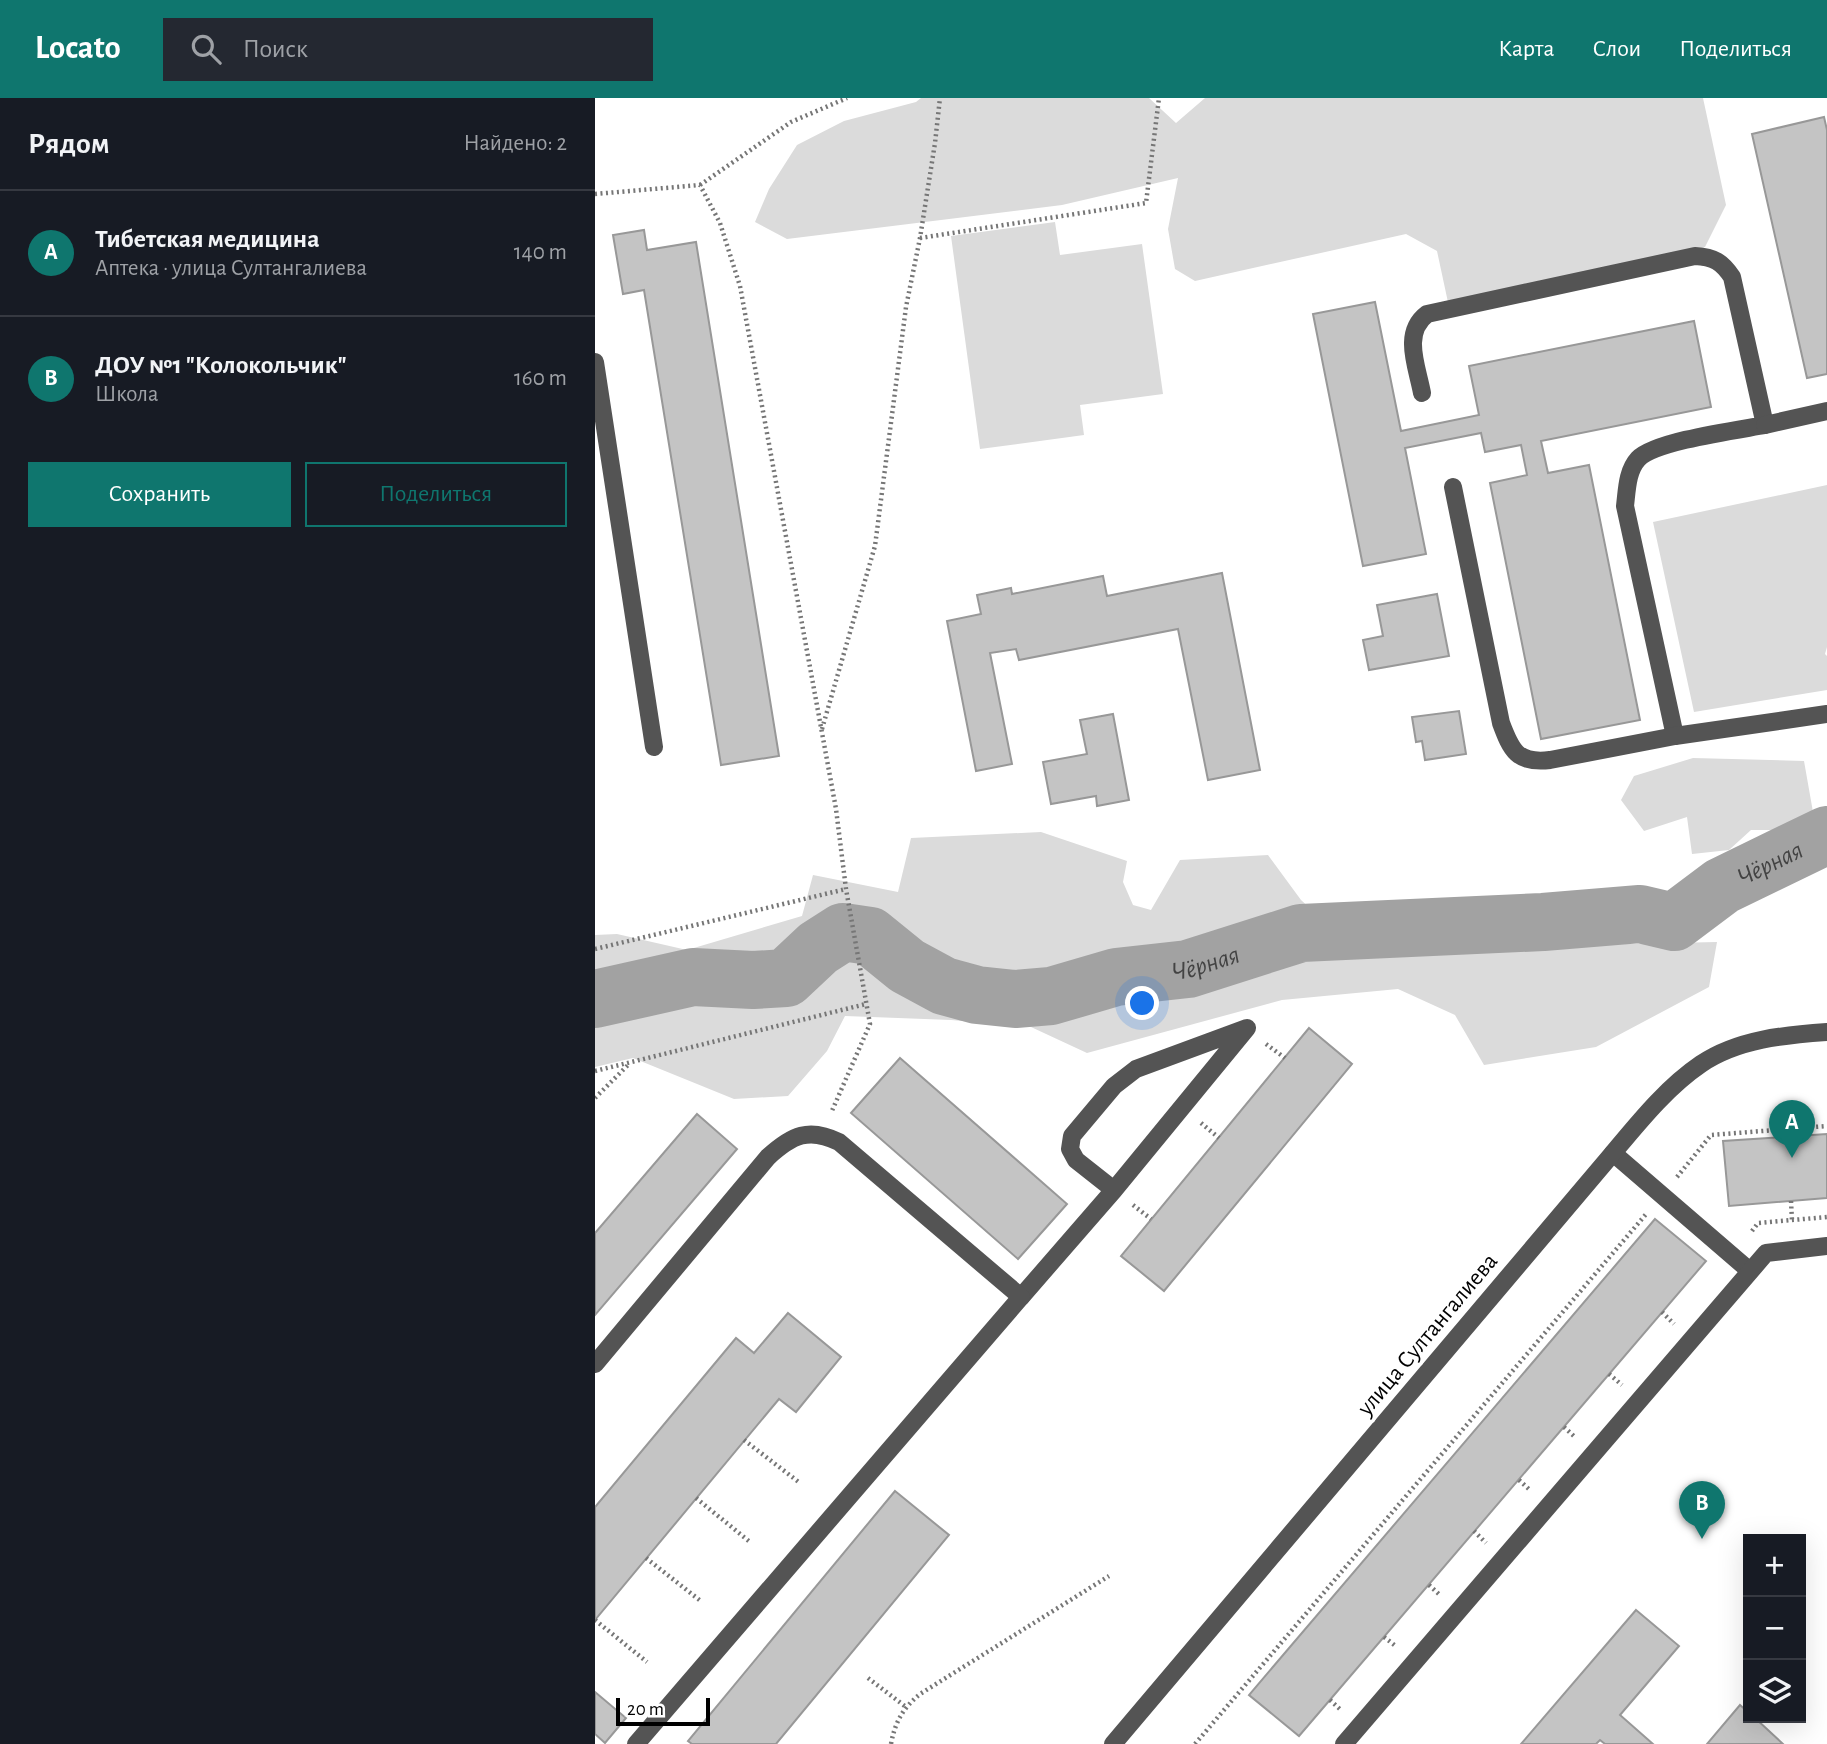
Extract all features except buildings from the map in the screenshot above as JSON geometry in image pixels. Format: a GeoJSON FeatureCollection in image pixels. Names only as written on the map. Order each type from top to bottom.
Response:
{"type":"FeatureCollection","features":[{"type":"Feature","properties":{"kind":"street"},"geometry":{"type":"LineString","coordinates":[[1422,393],[1412,340],[1414,327],[1427,314],[1695,257],[1710,257],[1723,263],[1732,278],[1765,425]]}},
{"type":"Feature","properties":{"kind":"street"},"geometry":{"type":"LineString","coordinates":[[595,362],[654,747]]}},
{"type":"Feature","properties":{"kind":"street"},"geometry":{"type":"LineString","coordinates":[[1675,736],[1625,506],[1627,481],[1638,459],[1655,447],[1827,411]]}},
{"type":"Feature","properties":{"kind":"street"},"geometry":{"type":"LineString","coordinates":[[1453,487],[1501,723],[1509,743],[1519,757],[1535,762],[1550,760],[1675,736],[1827,714]]}},
{"type":"Feature","properties":{"kind":"street"},"geometry":{"type":"LineString","coordinates":[[636,1744],[1114,1190],[1247,1028],[1136,1069],[1114,1086],[1072,1136],[1070,1149],[1076,1160],[1114,1190]]}},
{"type":"Feature","properties":{"kind":"street","name":"улица Султангалиева"},"geometry":{"type":"LineString","coordinates":[[1113,1744],[1612,1153],[1665,1095],[1703,1063],[1761,1040],[1827,1031]]}},
{"type":"Feature","properties":{"kind":"street"},"geometry":{"type":"LineString","coordinates":[[595,1364],[768,1157],[783,1143],[822,1133],[839,1142],[1021,1297]]}},
{"type":"Feature","properties":{"kind":"street"},"geometry":{"type":"LineString","coordinates":[[1612,1153],[1750,1271]]}},
{"type":"Feature","properties":{"kind":"street"},"geometry":{"type":"LineString","coordinates":[[1344,1744],[1766,1253],[1827,1246]]}},
{"type":"Feature","properties":{"kind":"path"},"geometry":{"type":"LineString","coordinates":[[595,194],[700,185],[791,122],[847,98]]}},
{"type":"Feature","properties":{"kind":"path"},"geometry":{"type":"LineString","coordinates":[[822,730],[875,546],[906,307],[921,238],[940,98]]}},
{"type":"Feature","properties":{"kind":"path"},"geometry":{"type":"LineString","coordinates":[[921,238],[1146,203],[1159,98]]}},
{"type":"Feature","properties":{"kind":"path"},"geometry":{"type":"LineString","coordinates":[[700,185],[720,223],[740,286],[836,809],[846,889],[870,1024],[822,1133]]}},
{"type":"Feature","properties":{"kind":"path"},"geometry":{"type":"LineString","coordinates":[[595,949],[846,889]]}},
{"type":"Feature","properties":{"kind":"path"},"geometry":{"type":"LineString","coordinates":[[595,1071],[866,1004]]}},
{"type":"Feature","properties":{"kind":"path"},"geometry":{"type":"LineString","coordinates":[[595,1098],[631,1062]]}},
{"type":"Feature","properties":{"kind":"path"},"geometry":{"type":"LineString","coordinates":[[1195,1744],[1711,1135],[1827,1126]]}},
{"type":"Feature","properties":{"kind":"path"},"geometry":{"type":"LineString","coordinates":[[744,1440],[800,1483]]}},
{"type":"Feature","properties":{"kind":"path"},"geometry":{"type":"LineString","coordinates":[[696,1498],[750,1542]]}},
{"type":"Feature","properties":{"kind":"path"},"geometry":{"type":"LineString","coordinates":[[646,1558],[702,1602]]}},
{"type":"Feature","properties":{"kind":"path"},"geometry":{"type":"LineString","coordinates":[[891,1744],[898,1718],[920,1695],[1108,1576]]}},
{"type":"Feature","properties":{"kind":"path"},"geometry":{"type":"LineString","coordinates":[[595,1620],[647,1662]]}},
{"type":"Feature","properties":{"kind":"path"},"geometry":{"type":"LineString","coordinates":[[869,1678],[906,1707]]}},
{"type":"Feature","properties":{"kind":"shaded area"},"geometry":{"type":"Polygon","coordinates":[[[921,98],[1149,98],[1176,123],[1205,98],[1703,98],[1726,205],[1705,247],[1653,262],[1449,307],[1437,251],[1406,234],[1195,281],[1175,269],[1168,229],[1178,178],[1062,205],[787,239],[755,222],[769,189],[797,145],[844,121],[916,102],[921,98]]]}},
{"type":"Feature","properties":{"kind":"shaded area"},"geometry":{"type":"Polygon","coordinates":[[[1055,222],[1060,255],[1142,244],[1163,394],[1080,405],[1084,435],[980,449],[951,236],[1055,222]]]}},
{"type":"Feature","properties":{"kind":"shaded area"},"geometry":{"type":"Polygon","coordinates":[[[1827,485],[1827,690],[1694,712],[1653,522],[1827,485]]]}},
{"type":"Feature","properties":{"kind":"shaded area"},"geometry":{"type":"Polygon","coordinates":[[[1693,758],[1804,761],[1813,812],[1780,830],[1751,830],[1729,850],[1692,854],[1687,817],[1644,831],[1621,800],[1634,776],[1693,758]]]}},
{"type":"Feature","properties":{"kind":"shaded area"},"geometry":{"type":"Polygon","coordinates":[[[1041,832],[1127,861],[1123,882],[1133,905],[1151,910],[1180,860],[1268,855],[1301,900],[1355,950],[1717,942],[1709,987],[1596,1047],[1484,1065],[1455,1015],[1398,989],[1282,1000],[1087,1053],[1031,1027],[951,1020],[845,1016],[827,1051],[788,1096],[734,1099],[633,1058],[595,1067],[595,935],[617,934],[687,950],[802,916],[813,875],[898,892],[911,838],[1041,832]]]}},
{"type":"Feature","properties":{"kind":"waterway","name":"Чёрная"},"geometry":{"type":"LineString","coordinates":[[595,999],[693,977],[753,980],[786,978],[818,948],[843,932],[870,936],[907,966],[944,986],[977,995],[1015,999],[1051,996],[1116,977],[1188,969],[1301,933],[1543,922],[1640,914],[1674,922],[1722,886],[1827,835]]}},
{"type":"Feature","properties":{"kind":"place","name":"Тибетская медицина"},"geometry":{"type":"Point","coordinates":[1792,1158]}},
{"type":"Feature","properties":{"kind":"place","name":"ДОУ №1 \"Колокольчик\""},"geometry":{"type":"Point","coordinates":[1702,1539]}}]}
